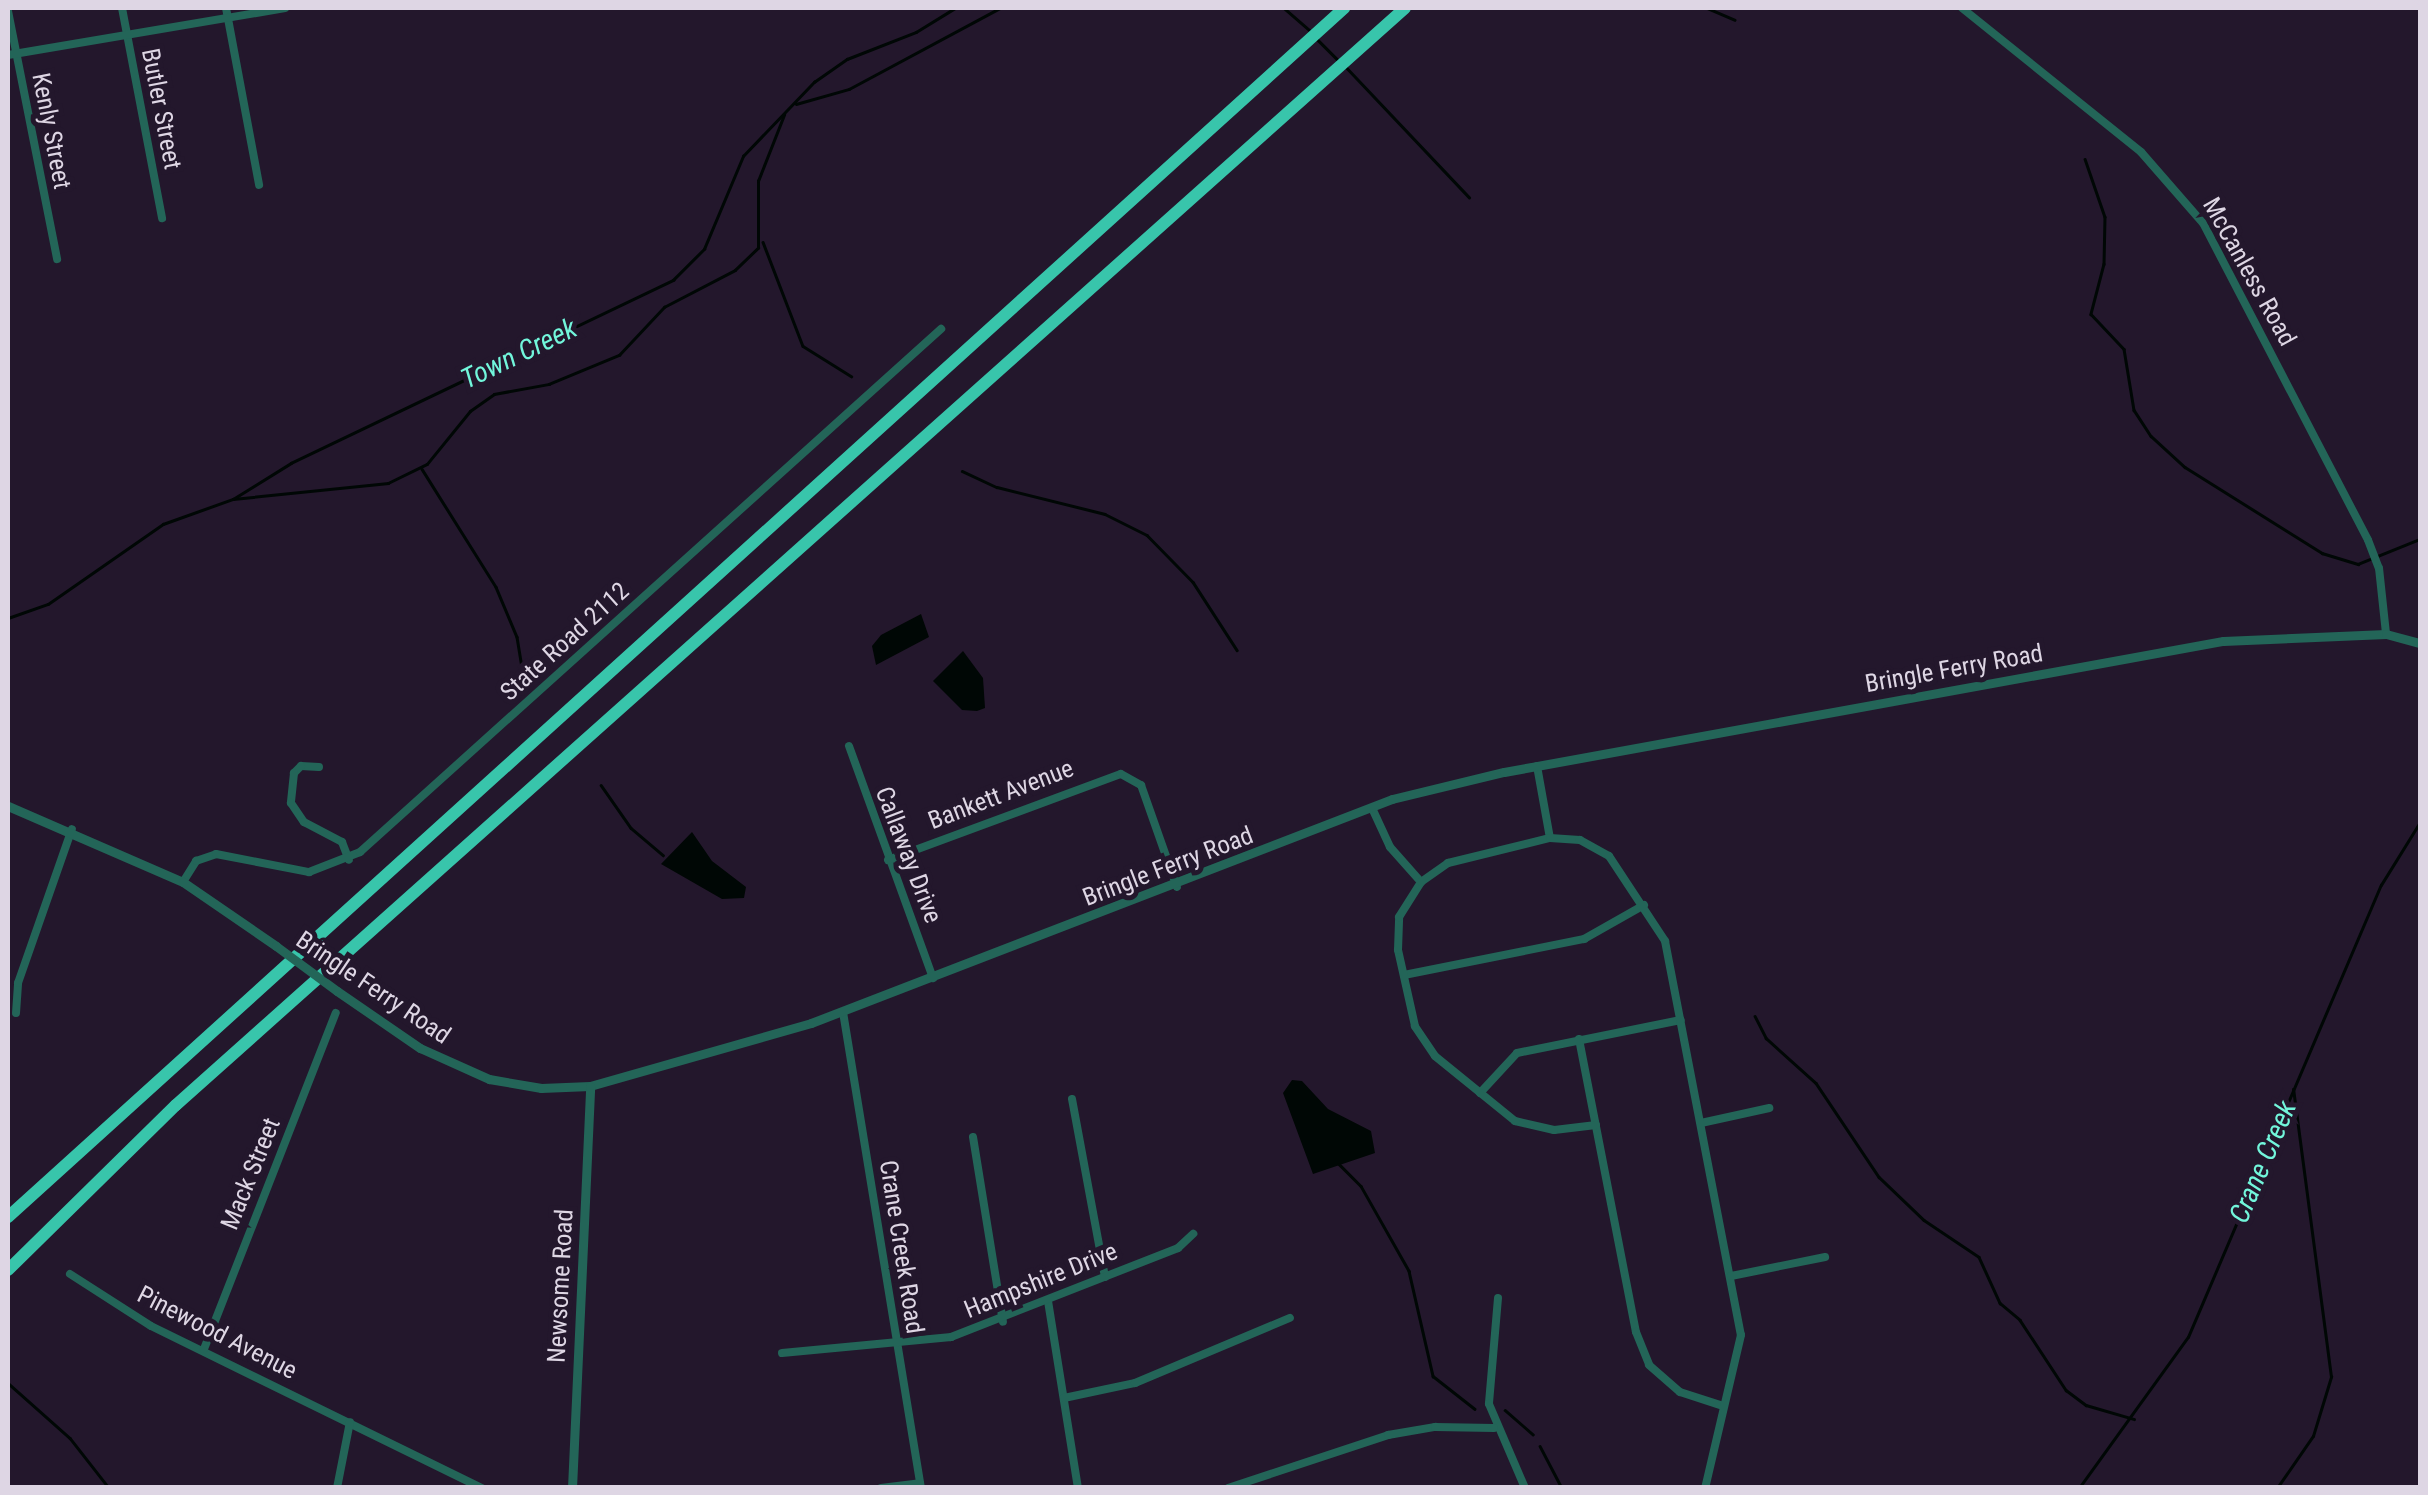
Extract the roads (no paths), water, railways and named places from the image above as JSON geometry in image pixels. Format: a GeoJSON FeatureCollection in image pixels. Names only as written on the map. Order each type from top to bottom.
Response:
{"type":"FeatureCollection","features":[{"type":"Feature","properties":{"kind":"highway"},"geometry":{"type":"LineString","coordinates":[[8,1217],[1344,8]]}},
{"type":"Feature","properties":{"kind":"highway"},"geometry":{"type":"LineString","coordinates":[[8,1270],[176,1105],[1406,8]]}},
{"type":"Feature","properties":{"kind":"street","name":"Butler Street"},"geometry":{"type":"LineString","coordinates":[[122,8],[162,218]]}},
{"type":"Feature","properties":{"kind":"street"},"geometry":{"type":"LineString","coordinates":[[11,54],[227,12],[285,8]]}},
{"type":"Feature","properties":{"kind":"street","name":"McCanless Road"},"geometry":{"type":"LineString","coordinates":[[1962,8],[2141,152],[2186,198],[2374,556],[2386,634]]}},
{"type":"Feature","properties":{"kind":"street","name":"Kenly Street"},"geometry":{"type":"LineString","coordinates":[[8,12],[11,54],[57,259]]}},
{"type":"Feature","properties":{"kind":"street"},"geometry":{"type":"LineString","coordinates":[[227,12],[259,184]]}},
{"type":"Feature","properties":{"kind":"street","name":"State Road 2112"},"geometry":{"type":"LineString","coordinates":[[183,882],[196,861],[216,854],[309,872],[349,860],[941,329]]}},
{"type":"Feature","properties":{"kind":"street","name":"Bringle Ferry Road"},"geometry":{"type":"LineString","coordinates":[[8,806],[72,830],[183,882],[449,1064],[522,1086],[590,1086],[843,1012],[1178,887],[1372,808],[1537,766],[2223,641],[2386,634],[2420,643]]}},
{"type":"Feature","properties":{"kind":"street","name":"Callaway Drive"},"geometry":{"type":"LineString","coordinates":[[849,746],[933,978]]}},
{"type":"Feature","properties":{"kind":"street"},"geometry":{"type":"LineString","coordinates":[[319,766],[301,766],[294,773],[291,803],[304,822],[342,842],[349,860]]}},
{"type":"Feature","properties":{"kind":"street"},"geometry":{"type":"LineString","coordinates":[[1537,766],[1550,838]]}},
{"type":"Feature","properties":{"kind":"street","name":"Bankett Avenue"},"geometry":{"type":"LineString","coordinates":[[888,860],[1110,776],[1129,775],[1140,785],[1178,887]]}},
{"type":"Feature","properties":{"kind":"street"},"geometry":{"type":"LineString","coordinates":[[1372,808],[1390,847],[1421,882]]}},
{"type":"Feature","properties":{"kind":"street"},"geometry":{"type":"LineString","coordinates":[[16,1013],[18,983],[72,830]]}},
{"type":"Feature","properties":{"kind":"street"},"geometry":{"type":"LineString","coordinates":[[1596,1124],[1554,1130],[1515,1122],[1436,1056],[1414,1026],[1404,975],[1400,917],[1421,882],[1448,862],[1550,838],[1580,840],[1609,856],[1666,940],[1741,1335],[1705,1488]]}},
{"type":"Feature","properties":{"kind":"street"},"geometry":{"type":"LineString","coordinates":[[1404,975],[1584,939],[1644,906]]}},
{"type":"Feature","properties":{"kind":"street","name":"Crane Creek Road"},"geometry":{"type":"LineString","coordinates":[[843,1012],[920,1485]]}},
{"type":"Feature","properties":{"kind":"street","name":"Mack Street"},"geometry":{"type":"LineString","coordinates":[[204,1349],[336,1013]]}},
{"type":"Feature","properties":{"kind":"street"},"geometry":{"type":"LineString","coordinates":[[1480,1093],[1517,1053],[1681,1020]]}},
{"type":"Feature","properties":{"kind":"street"},"geometry":{"type":"LineString","coordinates":[[1579,1039],[1636,1332],[1648,1365],[1680,1392],[1723,1406]]}},
{"type":"Feature","properties":{"kind":"street","name":"Newsome Road"},"geometry":{"type":"LineString","coordinates":[[572,1488],[590,1086]]}},
{"type":"Feature","properties":{"kind":"street"},"geometry":{"type":"LineString","coordinates":[[1072,1099],[1105,1278]]}},
{"type":"Feature","properties":{"kind":"street"},"geometry":{"type":"LineString","coordinates":[[1701,1122],[1769,1108]]}},
{"type":"Feature","properties":{"kind":"street"},"geometry":{"type":"LineString","coordinates":[[973,1136],[1003,1322]]}},
{"type":"Feature","properties":{"kind":"street","name":"Hampshire Drive"},"geometry":{"type":"LineString","coordinates":[[782,1353],[951,1337],[1003,1322],[1178,1248],[1192,1234]]}},
{"type":"Feature","properties":{"kind":"street"},"geometry":{"type":"LineString","coordinates":[[1731,1276],[1825,1257]]}},
{"type":"Feature","properties":{"kind":"street","name":"Pinewood Avenue"},"geometry":{"type":"LineString","coordinates":[[70,1274],[151,1326],[482,1488]]}},
{"type":"Feature","properties":{"kind":"street"},"geometry":{"type":"LineString","coordinates":[[1498,1298],[1488,1382],[1494,1428],[1524,1488]]}},
{"type":"Feature","properties":{"kind":"street"},"geometry":{"type":"LineString","coordinates":[[1048,1302],[1078,1488]]}},
{"type":"Feature","properties":{"kind":"street"},"geometry":{"type":"LineString","coordinates":[[1064,1398],[1135,1383],[1290,1318]]}},
{"type":"Feature","properties":{"kind":"street"},"geometry":{"type":"LineString","coordinates":[[336,1488],[350,1422]]}},
{"type":"Feature","properties":{"kind":"street"},"geometry":{"type":"LineString","coordinates":[[1228,1488],[1400,1432],[1494,1428]]}},
{"type":"Feature","properties":{"kind":"street"},"geometry":{"type":"LineString","coordinates":[[880,1488],[920,1485]]}},
{"type":"Feature","properties":{"kind":"waterway","name":"Town Creek"},"geometry":{"type":"LineString","coordinates":[[8,618],[48,604],[163,524],[233,499],[291,463],[673,280],[704,249],[743,156],[814,82],[847,59],[916,32],[955,8]]}},
{"type":"Feature","properties":{"kind":"waterway"},"geometry":{"type":"LineString","coordinates":[[796,104],[849,89],[1000,8]]}},
{"type":"Feature","properties":{"kind":"waterway"},"geometry":{"type":"LineString","coordinates":[[1284,8],[1310,31]]}},
{"type":"Feature","properties":{"kind":"waterway"},"geometry":{"type":"LineString","coordinates":[[1707,8],[1735,20]]}},
{"type":"Feature","properties":{"kind":"waterway"},"geometry":{"type":"LineString","coordinates":[[1318,40],[1337,59]]}},
{"type":"Feature","properties":{"kind":"waterway"},"geometry":{"type":"LineString","coordinates":[[1347,68],[1469,197]]}},
{"type":"Feature","properties":{"kind":"waterway"},"geometry":{"type":"LineString","coordinates":[[233,499],[388,483],[427,464],[470,411],[494,394],[549,384],[619,355],[664,307],[735,270],[758,248],[758,181],[784,115]]}},
{"type":"Feature","properties":{"kind":"waterway"},"geometry":{"type":"LineString","coordinates":[[2085,159],[2105,217],[2104,264],[2091,314],[2124,349],[2134,410],[2151,436],[2185,467],[2322,553],[2358,564],[2420,539]]}},
{"type":"Feature","properties":{"kind":"waterway"},"geometry":{"type":"LineString","coordinates":[[763,242],[803,346],[851,376]]}},
{"type":"Feature","properties":{"kind":"waterway"},"geometry":{"type":"LineString","coordinates":[[422,469],[496,587],[517,637],[525,686]]}},
{"type":"Feature","properties":{"kind":"waterway"},"geometry":{"type":"LineString","coordinates":[[962,471],[997,487],[1105,514],[1147,535],[1193,582],[1237,650]]}},
{"type":"Feature","properties":{"kind":"waterway"},"geometry":{"type":"LineString","coordinates":[[601,785],[631,828],[663,855]]}},
{"type":"Feature","properties":{"kind":"waterway","name":"Crane Creek"},"geometry":{"type":"LineString","coordinates":[[2420,811],[2420,819]]}},
{"type":"Feature","properties":{"kind":"waterway","name":"Crane Creek"},"geometry":{"type":"LineString","coordinates":[[2079,1488],[2188,1337],[2381,885],[2420,822]]}},
{"type":"Feature","properties":{"kind":"waterway"},"geometry":{"type":"LineString","coordinates":[[1755,1016],[1766,1038],[1816,1083],[1879,1177],[1924,1220],[1979,1257],[2000,1303],[2020,1320],[2066,1390],[2086,1405],[2134,1419]]}},
{"type":"Feature","properties":{"kind":"waterway"},"geometry":{"type":"LineString","coordinates":[[2277,1488],[2313,1436],[2331,1377],[2293,1090]]}},
{"type":"Feature","properties":{"kind":"waterway"},"geometry":{"type":"LineString","coordinates":[[1339,1164],[1361,1186],[1409,1271],[1433,1376],[1475,1409]]}},
{"type":"Feature","properties":{"kind":"waterway"},"geometry":{"type":"LineString","coordinates":[[8,1383],[70,1438],[109,1488]]}},
{"type":"Feature","properties":{"kind":"waterway"},"geometry":{"type":"LineString","coordinates":[[1505,1410],[1533,1434]]}},
{"type":"Feature","properties":{"kind":"waterway"},"geometry":{"type":"LineString","coordinates":[[1540,1446],[1562,1488]]}}]}
